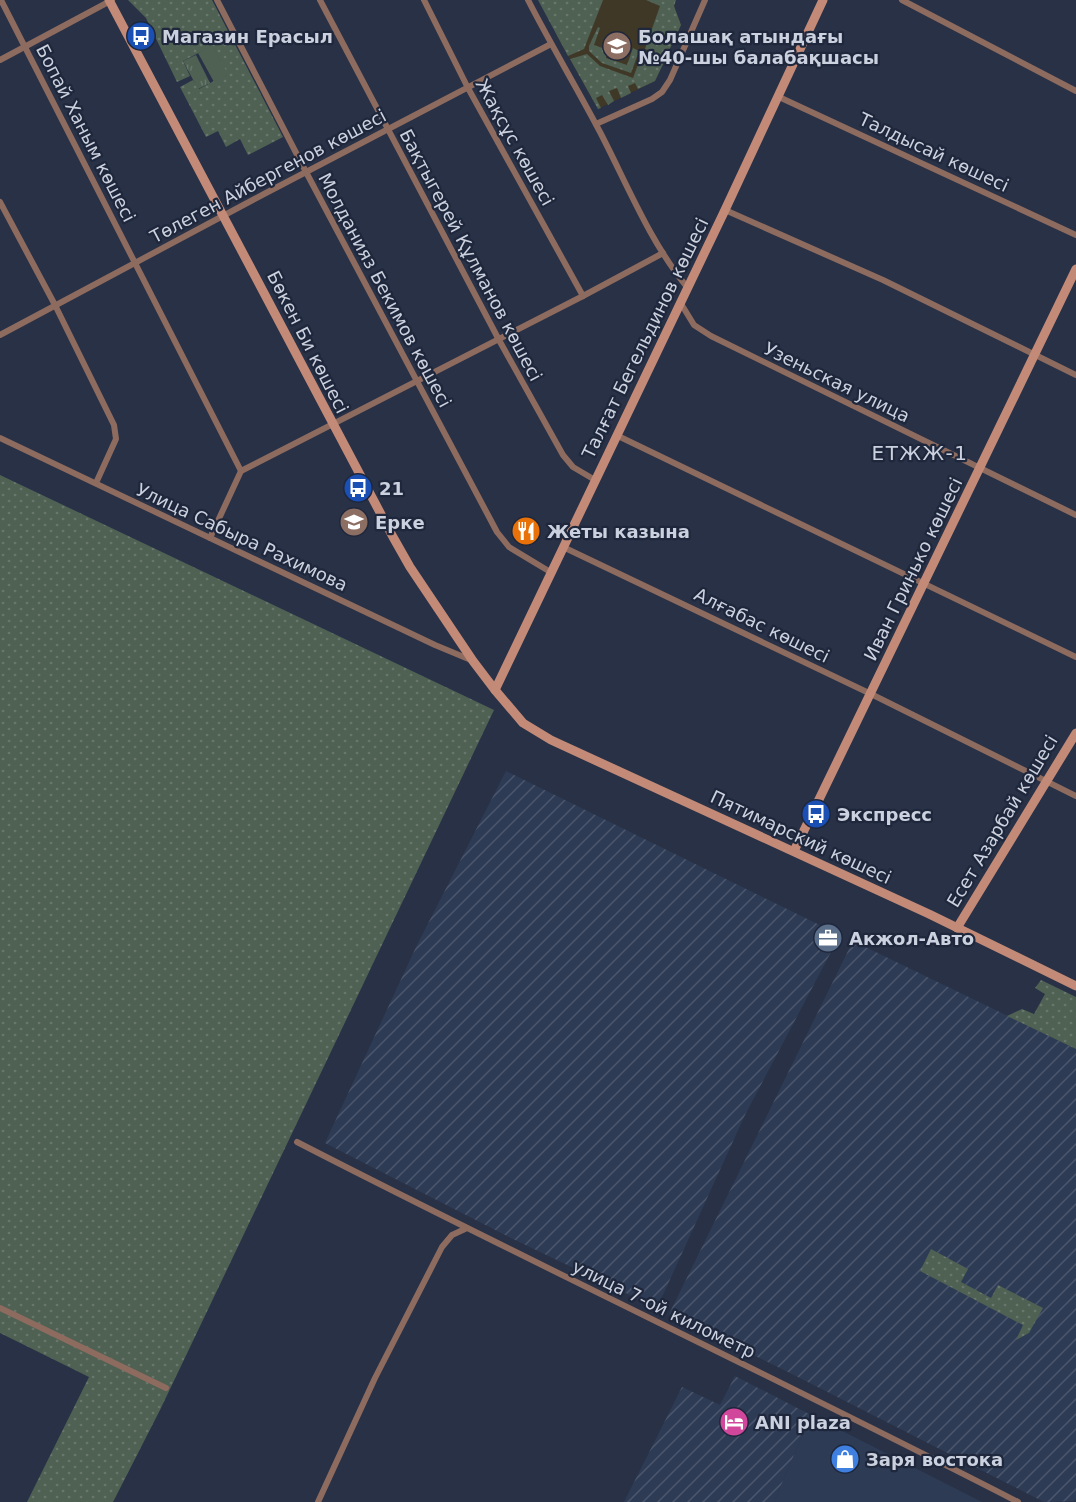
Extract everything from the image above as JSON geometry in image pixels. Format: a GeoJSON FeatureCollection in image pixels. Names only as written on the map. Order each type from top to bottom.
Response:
{"type":"FeatureCollection","features":[{"type":"Feature","properties":{"kind":"street","name":"Бопай Ханым көшесі"},"geometry":{"type":"LineString","coordinates":[[1,0],[241,471]]}},
{"type":"Feature","properties":{"kind":"street"},"geometry":{"type":"LineString","coordinates":[[0,60],[110,0]]}},
{"type":"Feature","properties":{"kind":"street","name":"Бөкен Би көшесі"},"geometry":{"type":"LineString","coordinates":[[110,0],[410,567],[495,690]]}},
{"type":"Feature","properties":{"kind":"street","name":"Молданияз Бекимов көшесі"},"geometry":{"type":"LineString","coordinates":[[217,0],[306,172],[505,543],[552,573]]}},
{"type":"Feature","properties":{"kind":"street","name":"Бақтыгерей Құлманов көшесі"},"geometry":{"type":"LineString","coordinates":[[320,0],[499,340],[565,458],[573,467],[595,480]]}},
{"type":"Feature","properties":{"kind":"street","name":"Жақсұс көшесі"},"geometry":{"type":"LineString","coordinates":[[424,0],[468,88],[582,296]]}},
{"type":"Feature","properties":{"kind":"street"},"geometry":{"type":"LineString","coordinates":[[528,0],[663,253],[687,287]]}},
{"type":"Feature","properties":{"kind":"street"},"geometry":{"type":"LineString","coordinates":[[596,124],[652,99],[662,92],[670,80],[705,0]]}},
{"type":"Feature","properties":{"kind":"street","name":"Талғат Бегельдинов көшесі"},"geometry":{"type":"LineString","coordinates":[[495,690],[779,97],[823,0]]}},
{"type":"Feature","properties":{"kind":"street"},"geometry":{"type":"LineString","coordinates":[[902,0],[1076,91]]}},
{"type":"Feature","properties":{"kind":"street","name":"Төлеген Айбергенов көшесі"},"geometry":{"type":"LineString","coordinates":[[0,335],[551,44]]}},
{"type":"Feature","properties":{"kind":"street","name":"Талдысай көшесі"},"geometry":{"type":"LineString","coordinates":[[779,97],[1076,235]]}},
{"type":"Feature","properties":{"kind":"street"},"geometry":{"type":"LineString","coordinates":[[0,202],[55,305],[116,433],[114,446],[96,483]]}},
{"type":"Feature","properties":{"kind":"street"},"geometry":{"type":"LineString","coordinates":[[725,210],[873,276],[1076,375]]}},
{"type":"Feature","properties":{"kind":"street"},"geometry":{"type":"LineString","coordinates":[[210,538],[241,471],[499,340],[663,253]]}},
{"type":"Feature","properties":{"kind":"street","name":"Иван Гринько көшесі"},"geometry":{"type":"LineString","coordinates":[[794,850],[1076,269]]}},
{"type":"Feature","properties":{"kind":"street","name":"Узеньская улица"},"geometry":{"type":"LineString","coordinates":[[680,302],[694,324],[711,336],[1076,515]]}},
{"type":"Feature","properties":{"kind":"street"},"geometry":{"type":"LineString","coordinates":[[616,435],[1076,657]]}},
{"type":"Feature","properties":{"kind":"street","name":"Улица Сабыра Рахимова"},"geometry":{"type":"LineString","coordinates":[[0,438],[473,661]]}},
{"type":"Feature","properties":{"kind":"street","name":"Алғабас көшесі"},"geometry":{"type":"LineString","coordinates":[[563,547],[871,694],[1076,796]]}},
{"type":"Feature","properties":{"kind":"street","name":"Пятимарский көшесі"},"geometry":{"type":"LineString","coordinates":[[495,690],[515,716],[551,740],[794,850],[1076,986]]}},
{"type":"Feature","properties":{"kind":"street","name":"Есет Азарбай көшесі"},"geometry":{"type":"LineString","coordinates":[[957,928],[1076,733]]}},
{"type":"Feature","properties":{"kind":"street","name":"улица 7-ой километр"},"geometry":{"type":"LineString","coordinates":[[297,1142],[465,1229],[925,1454],[1018,1502]]}},
{"type":"Feature","properties":{"kind":"street"},"geometry":{"type":"LineString","coordinates":[[318,1502],[375,1378],[442,1247],[452,1235],[465,1229]]}},
{"type":"Feature","properties":{"kind":"street"},"geometry":{"type":"LineString","coordinates":[[0,1308],[166,1388]]}},
{"type":"Feature","properties":{"kind":"shaded area","name":"Болашақ атындағы №40-шы балабақшасы"},"geometry":{"type":"Polygon","coordinates":[[[576,0],[676,0],[674,6],[681,25],[655,81],[598,109],[557,36],[576,0]]]}},
{"type":"Feature","properties":{"kind":"shaded area"},"geometry":{"type":"Polygon","coordinates":[[[506,771],[840,935],[745,1115],[657,1308],[511,1238],[325,1143],[416,947],[506,771]]]}},
{"type":"Feature","properties":{"kind":"shaded area"},"geometry":{"type":"Polygon","coordinates":[[[853,941],[1076,1049],[1076,1499],[1074,1501],[1044,1502],[669,1314],[853,941]]]}},
{"type":"Feature","properties":{"kind":"shaded area"},"geometry":{"type":"Polygon","coordinates":[[[735,1376],[811,1415],[774,1502],[624,1502],[682,1387],[720,1405],[735,1376]]]}},
{"type":"Feature","properties":{"kind":"shaded area","name":"Заря востока"},"geometry":{"type":"Polygon","coordinates":[[[811,1415],[982,1502],[774,1502],[811,1415]]]}},
{"type":"Feature","properties":{"kind":"green space"},"geometry":{"type":"Polygon","coordinates":[[[128,0],[212,0],[283,137],[248,155],[240,139],[226,147],[218,131],[206,137],[180,87],[193,80],[199,89],[227,74],[212,46],[183,61],[190,76],[177,82],[146,18],[128,0]]]}},
{"type":"Feature","properties":{"kind":"green space"},"geometry":{"type":"Polygon","coordinates":[[[538,0],[603,0],[584,49],[568,56],[538,0]]]}},
{"type":"Feature","properties":{"kind":"green space"},"geometry":{"type":"Polygon","coordinates":[[[646,0],[676,0],[674,6],[681,25],[666,57],[645,49],[660,6],[646,0]]]}},
{"type":"Feature","properties":{"kind":"green space"},"geometry":{"type":"Polygon","coordinates":[[[598,27],[600,28],[594,45],[608,50],[606,58],[627,65],[633,48],[639,51],[631,73],[602,63],[589,51],[598,27]]]}},
{"type":"Feature","properties":{"kind":"green space"},"geometry":{"type":"Polygon","coordinates":[[[212,45],[228,74],[214,82],[198,53],[212,45]]]}},
{"type":"Feature","properties":{"kind":"green space"},"geometry":{"type":"Polygon","coordinates":[[[645,52],[665,60],[655,81],[638,89],[635,83],[628,86],[631,93],[621,98],[617,88],[609,91],[614,101],[608,105],[602,95],[596,98],[601,108],[598,109],[570,59],[587,54],[600,66],[633,78],[642,54],[645,52]]]}},
{"type":"Feature","properties":{"kind":"green space"},"geometry":{"type":"Polygon","coordinates":[[[196,55],[210,83],[198,89],[183,61],[196,55]]]}},
{"type":"Feature","properties":{"kind":"green space"},"geometry":{"type":"Polygon","coordinates":[[[0,475],[494,710],[160,1410],[113,1502],[27,1502],[89,1377],[0,1333],[0,475]]]}},
{"type":"Feature","properties":{"kind":"green space"},"geometry":{"type":"Polygon","coordinates":[[[1041,980],[1076,997],[1076,1049],[1007,1016],[1022,1009],[1034,1014],[1045,994],[1035,988],[1041,980]]]}},
{"type":"Feature","properties":{"kind":"green space"},"geometry":{"type":"Polygon","coordinates":[[[931,1249],[968,1269],[961,1282],[991,1298],[998,1285],[1043,1308],[1029,1333],[1016,1340],[1023,1325],[920,1271],[931,1249]]]}},
{"type":"Feature","properties":{"kind":"place","name":"Магазин Ерасыл"},"geometry":{"type":"Point","coordinates":[141,36]}},
{"type":"Feature","properties":{"kind":"place","name":"Болашақ атындағы №40-шы балабақшасы"},"geometry":{"type":"Point","coordinates":[617,46]}},
{"type":"Feature","properties":{"kind":"place","name":"21"},"geometry":{"type":"Point","coordinates":[358,488]}},
{"type":"Feature","properties":{"kind":"place","name":"Ерке"},"geometry":{"type":"Point","coordinates":[354,522]}},
{"type":"Feature","properties":{"kind":"place","name":"Жеты казына"},"geometry":{"type":"Point","coordinates":[526,531]}},
{"type":"Feature","properties":{"kind":"place","name":"Экспресс"},"geometry":{"type":"Point","coordinates":[816,814]}},
{"type":"Feature","properties":{"kind":"place","name":"Акжол-Авто"},"geometry":{"type":"Point","coordinates":[828,938]}},
{"type":"Feature","properties":{"kind":"place","name":"ANI plaza"},"geometry":{"type":"Point","coordinates":[734,1422]}},
{"type":"Feature","properties":{"kind":"place","name":"Заря востока"},"geometry":{"type":"Point","coordinates":[845,1459]}},
{"type":"Feature","properties":{"kind":"district","name":"ЕТЖЖ-1"},"geometry":{"type":"Point","coordinates":[920,453]}}]}
